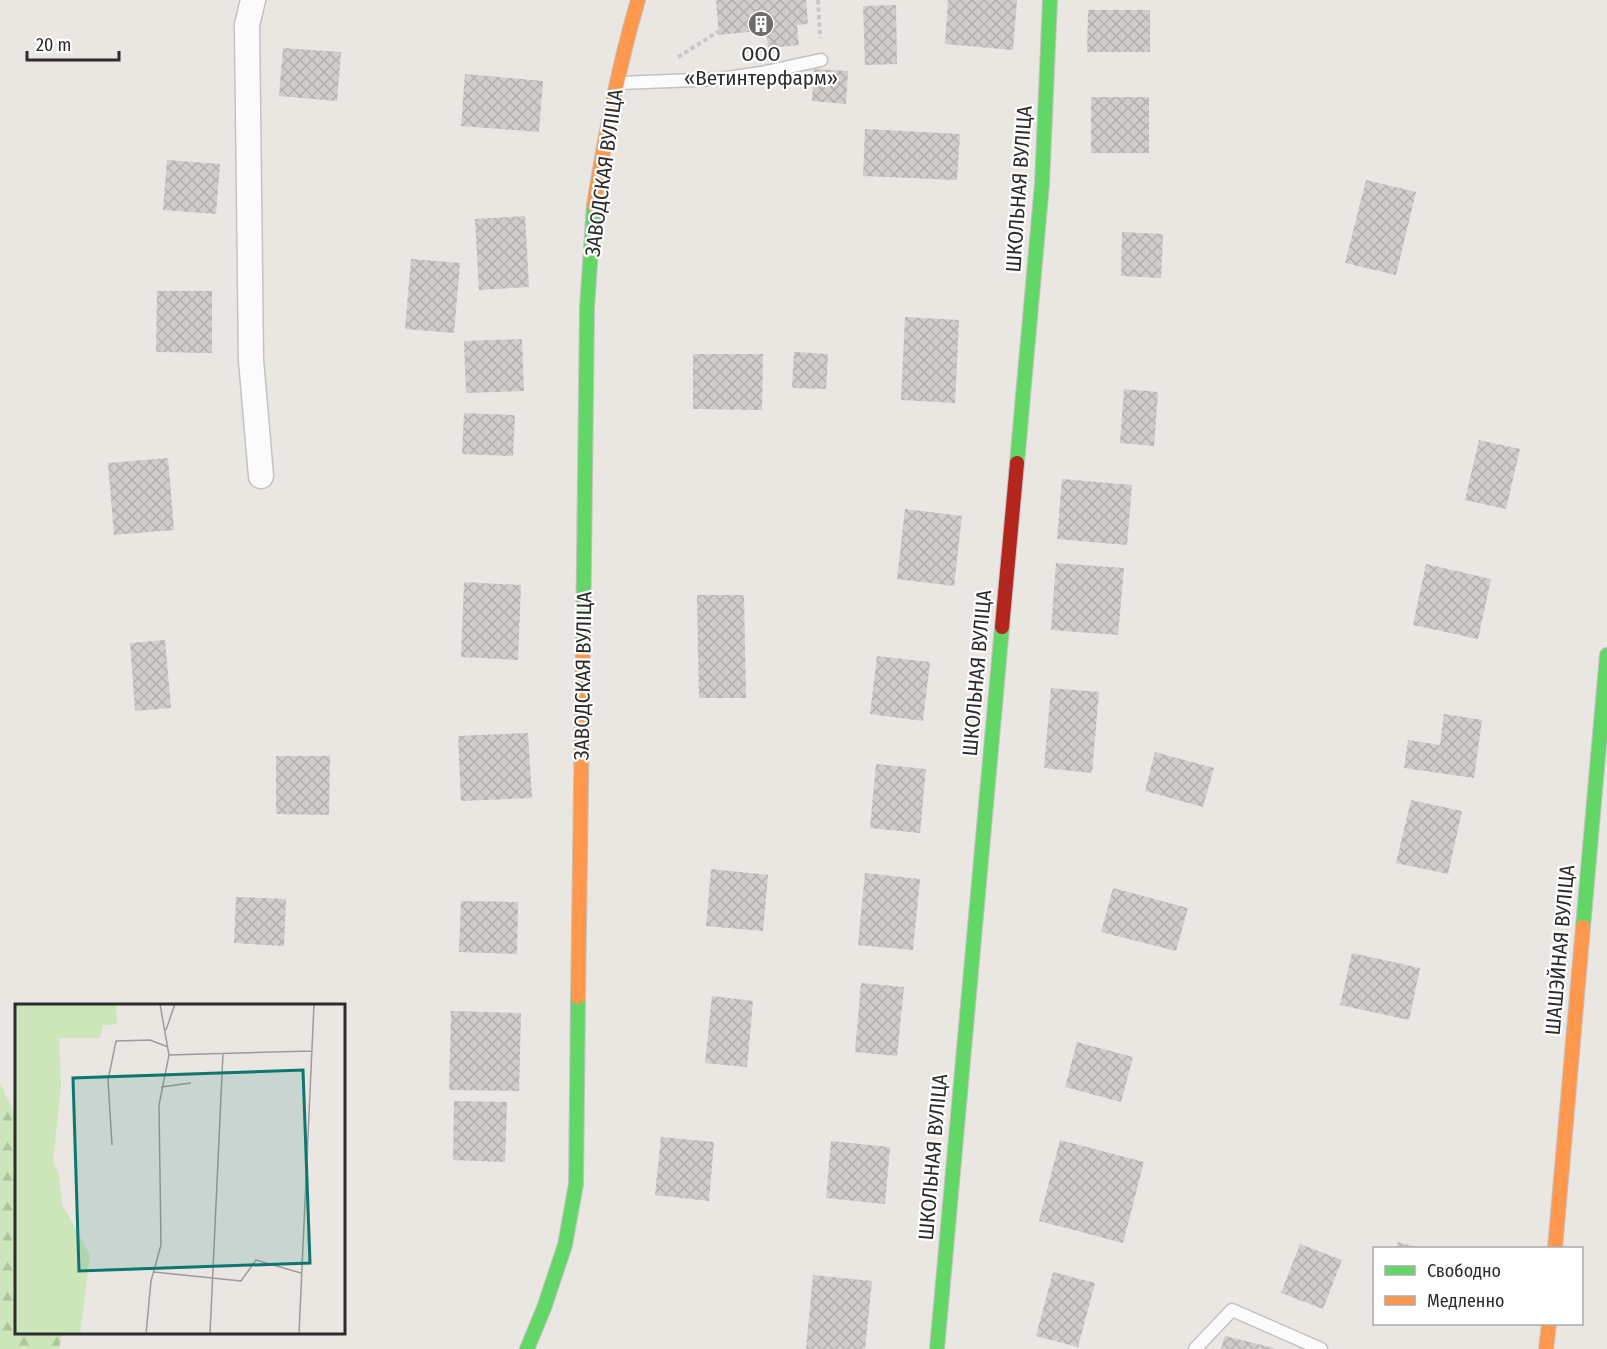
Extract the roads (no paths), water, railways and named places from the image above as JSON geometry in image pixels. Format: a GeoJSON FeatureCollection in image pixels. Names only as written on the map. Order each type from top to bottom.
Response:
{"type":"FeatureCollection","features":[{"type":"Feature","properties":{"kind":"street"},"geometry":{"type":"LineString","coordinates":[[252,0],[247,25],[251,360],[261,476]]}},
{"type":"Feature","properties":{"kind":"street","name":"ЗАВОДСКАЯ ВУЛІЦА"},"geometry":{"type":"LineString","coordinates":[[527,1349],[544,1308],[565,1245],[576,1184],[587,308],[593,211],[616,83],[638,0]]}},
{"type":"Feature","properties":{"kind":"street","name":"ШКОЛЬНАЯ ВУЛІЦА"},"geometry":{"type":"LineString","coordinates":[[937,1349],[1042,184],[1050,0]]}},
{"type":"Feature","properties":{"kind":"street","name":"ШАШЭЙНАЯ ВУЛІЦА"},"geometry":{"type":"LineString","coordinates":[[1555,1247],[1607,655]]}},
{"type":"Feature","properties":{"kind":"street"},"geometry":{"type":"LineString","coordinates":[[1546,1349],[1549,1325]]}},
{"type":"Feature","properties":{"kind":"lane"},"geometry":{"type":"LineString","coordinates":[[616,83],[720,79],[820,60]]}},
{"type":"Feature","properties":{"kind":"lane"},"geometry":{"type":"LineString","coordinates":[[1195,1349],[1232,1310],[1321,1349]]}},
{"type":"Feature","properties":{"kind":"place","name":"ООО «Ветинтерфарм»"},"geometry":{"type":"Point","coordinates":[761,24]}}]}
